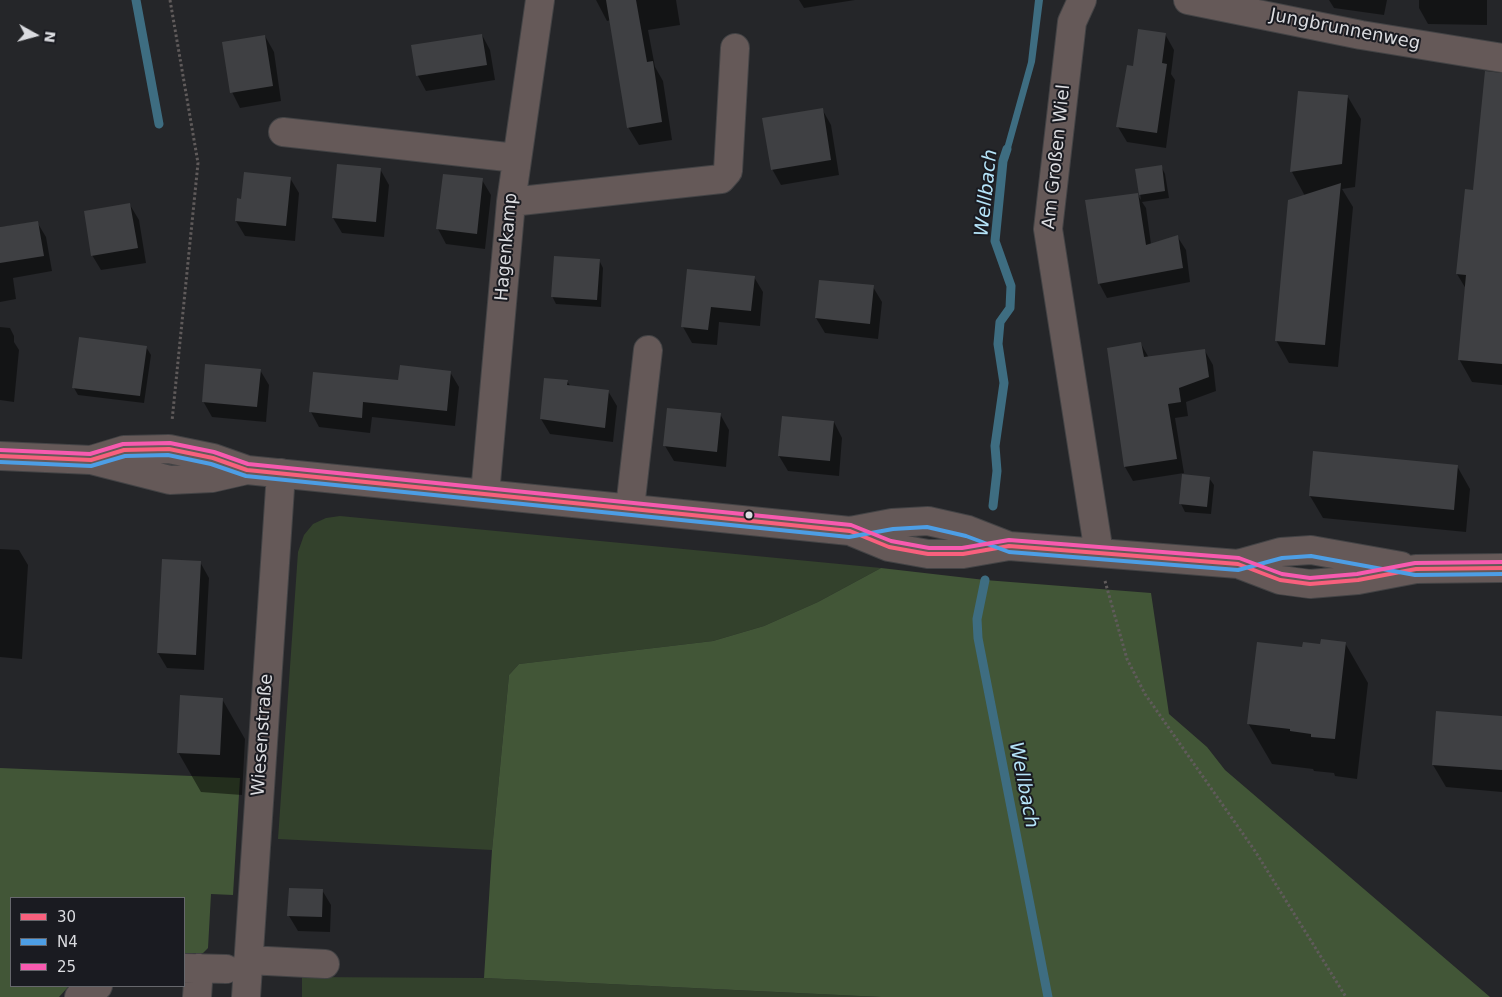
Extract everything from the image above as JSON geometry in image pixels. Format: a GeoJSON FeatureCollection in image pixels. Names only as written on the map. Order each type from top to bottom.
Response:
{"type":"FeatureCollection","features":[{"type":"Feature","properties":{"kind":"street","name":"Hagenkamp"},"geometry":{"type":"LineString","coordinates":[[485,494],[511,202],[540,0]]}},
{"type":"Feature","properties":{"kind":"street","name":"Am Großen Wiel"},"geometry":{"type":"LineString","coordinates":[[1082,0],[1072,22],[1048,229],[1099,553]]}},
{"type":"Feature","properties":{"kind":"street","name":"Jungbrunnenweg"},"geometry":{"type":"LineString","coordinates":[[1188,0],[1361,35],[1502,58]]}},
{"type":"Feature","properties":{"kind":"street"},"geometry":{"type":"LineString","coordinates":[[511,202],[721,179],[728,171],[735,48]]}},
{"type":"Feature","properties":{"kind":"street"},"geometry":{"type":"LineString","coordinates":[[283,132],[516,158]]}},
{"type":"Feature","properties":{"kind":"street"},"geometry":{"type":"LineString","coordinates":[[630,508],[648,350]]}},
{"type":"Feature","properties":{"kind":"street"},"geometry":{"type":"LineString","coordinates":[[91,460],[124,450],[169,449],[213,458],[247,470],[850,531],[889,547],[928,554],[962,554],[1009,546],[1099,553],[1238,564],[1280,580],[1310,584],[1358,580],[1416,569],[1502,568]]}},
{"type":"Feature","properties":{"kind":"street"},"geometry":{"type":"LineString","coordinates":[[0,456],[91,460],[170,480],[212,478],[247,470]]}},
{"type":"Feature","properties":{"kind":"street","name":"Wiesenstraße"},"geometry":{"type":"LineString","coordinates":[[246,997],[237,964],[281,473]]}},
{"type":"Feature","properties":{"kind":"street"},"geometry":{"type":"LineString","coordinates":[[197,997],[191,968],[237,964],[325,964]]}},
{"type":"Feature","properties":{"kind":"street"},"geometry":{"type":"LineString","coordinates":[[79,997],[96,987]]}},
{"type":"Feature","properties":{"kind":"path"},"geometry":{"type":"LineString","coordinates":[[169,449],[198,163],[170,0]]}},
{"type":"Feature","properties":{"kind":"path"},"geometry":{"type":"LineString","coordinates":[[1099,553],[1127,659],[1145,694],[1254,851],[1346,997]]}},
{"type":"Feature","properties":{"kind":"green space"},"geometry":{"type":"Polygon","coordinates":[[[340,516],[881,568],[818,602],[764,626],[713,641],[519,664],[509,675],[492,850],[278,839],[298,552],[304,535],[313,524],[326,518],[340,516]]]}},
{"type":"Feature","properties":{"kind":"green space"},"geometry":{"type":"Polygon","coordinates":[[[881,568],[985,580],[1151,593],[1169,714],[1207,747],[1225,770],[1490,997],[881,997],[484,978],[492,850],[509,675],[519,664],[713,641],[764,626],[818,602],[881,568]]]}},
{"type":"Feature","properties":{"kind":"green space"},"geometry":{"type":"Polygon","coordinates":[[[0,768],[240,778],[233,895],[211,894],[208,948],[203,953],[185,953],[185,897],[10,897],[10,987],[68,987],[59,997],[0,997],[0,768]]]}},
{"type":"Feature","properties":{"kind":"green space"},"geometry":{"type":"Polygon","coordinates":[[[302,977],[484,978],[881,997],[302,997],[302,977]]]}},
{"type":"Feature","properties":{"kind":"water"},"geometry":{"type":"Polygon","coordinates":[[[1035,0],[1043,0],[1035,62],[1008,159],[1001,159],[1028,62],[1035,0]]]}},
{"type":"Feature","properties":{"kind":"building"},"geometry":{"type":"Polygon","coordinates":[[[606,0],[636,0],[647,62],[653,61],[662,122],[627,128],[606,0]]]}},
{"type":"Feature","properties":{"kind":"building"},"geometry":{"type":"Polygon","coordinates":[[[1138,29],[1166,33],[1162,63],[1167,64],[1157,133],[1116,127],[1127,65],[1133,66],[1138,29]]]}},
{"type":"Feature","properties":{"kind":"building"},"geometry":{"type":"Polygon","coordinates":[[[482,34],[487,65],[416,76],[411,45],[482,34]]]}},
{"type":"Feature","properties":{"kind":"building"},"geometry":{"type":"Polygon","coordinates":[[[265,35],[273,86],[230,93],[222,42],[265,35]]]}},
{"type":"Feature","properties":{"kind":"building"},"geometry":{"type":"Polygon","coordinates":[[[1485,71],[1502,73],[1502,364],[1458,360],[1466,275],[1456,274],[1465,189],[1473,190],[1485,71]]]}},
{"type":"Feature","properties":{"kind":"building"},"geometry":{"type":"Polygon","coordinates":[[[1298,91],[1348,95],[1342,164],[1290,172],[1298,91]]]}},
{"type":"Feature","properties":{"kind":"building"},"geometry":{"type":"Polygon","coordinates":[[[823,108],[831,160],[771,170],[762,118],[823,108]]]}},
{"type":"Feature","properties":{"kind":"building"},"geometry":{"type":"Polygon","coordinates":[[[337,164],[381,168],[376,222],[332,218],[337,164]]]}},
{"type":"Feature","properties":{"kind":"building"},"geometry":{"type":"Polygon","coordinates":[[[1162,165],[1165,191],[1139,195],[1135,169],[1162,165]]]}},
{"type":"Feature","properties":{"kind":"building"},"geometry":{"type":"Polygon","coordinates":[[[244,172],[291,177],[286,226],[235,221],[237,198],[241,199],[244,172]]]}},
{"type":"Feature","properties":{"kind":"building"},"geometry":{"type":"Polygon","coordinates":[[[443,174],[483,178],[477,234],[436,229],[443,174]]]}},
{"type":"Feature","properties":{"kind":"building"},"geometry":{"type":"Polygon","coordinates":[[[1341,183],[1325,345],[1275,341],[1288,200],[1341,183]]]}},
{"type":"Feature","properties":{"kind":"building"},"geometry":{"type":"Polygon","coordinates":[[[1138,193],[1146,245],[1178,235],[1183,268],[1098,284],[1085,200],[1138,193]]]}},
{"type":"Feature","properties":{"kind":"building"},"geometry":{"type":"Polygon","coordinates":[[[130,203],[138,248],[91,256],[84,211],[130,203]]]}},
{"type":"Feature","properties":{"kind":"building"},"geometry":{"type":"Polygon","coordinates":[[[38,221],[44,256],[0,263],[0,227],[38,221]]]}},
{"type":"Feature","properties":{"kind":"building"},"geometry":{"type":"Polygon","coordinates":[[[554,256],[600,259],[597,300],[551,297],[554,256]]]}},
{"type":"Feature","properties":{"kind":"building"},"geometry":{"type":"Polygon","coordinates":[[[687,269],[755,276],[751,311],[711,307],[708,330],[681,327],[687,269]]]}},
{"type":"Feature","properties":{"kind":"building"},"geometry":{"type":"Polygon","coordinates":[[[819,280],[874,285],[870,324],[815,318],[819,280]]]}},
{"type":"Feature","properties":{"kind":"building"},"geometry":{"type":"Polygon","coordinates":[[[79,337],[147,346],[140,396],[72,388],[79,337]]]}},
{"type":"Feature","properties":{"kind":"building"},"geometry":{"type":"Polygon","coordinates":[[[1141,342],[1144,357],[1205,349],[1209,377],[1179,388],[1181,402],[1168,404],[1177,459],[1124,467],[1107,348],[1141,342]]]}},
{"type":"Feature","properties":{"kind":"building"},"geometry":{"type":"Polygon","coordinates":[[[205,364],[261,369],[257,407],[202,402],[205,364]]]}},
{"type":"Feature","properties":{"kind":"building"},"geometry":{"type":"Polygon","coordinates":[[[400,365],[451,371],[447,411],[363,402],[362,418],[309,412],[313,372],[398,380],[400,365]]]}},
{"type":"Feature","properties":{"kind":"building"},"geometry":{"type":"Polygon","coordinates":[[[544,378],[568,380],[567,385],[609,390],[605,428],[540,419],[544,378]]]}},
{"type":"Feature","properties":{"kind":"building"},"geometry":{"type":"Polygon","coordinates":[[[667,408],[721,413],[717,452],[663,446],[667,408]]]}},
{"type":"Feature","properties":{"kind":"building"},"geometry":{"type":"Polygon","coordinates":[[[782,416],[834,421],[830,461],[778,456],[782,416]]]}},
{"type":"Feature","properties":{"kind":"building"},"geometry":{"type":"Polygon","coordinates":[[[1313,451],[1458,465],[1454,510],[1309,496],[1313,451]]]}},
{"type":"Feature","properties":{"kind":"building"},"geometry":{"type":"Polygon","coordinates":[[[1182,474],[1210,477],[1207,507],[1179,504],[1182,474]]]}},
{"type":"Feature","properties":{"kind":"building"},"geometry":{"type":"Polygon","coordinates":[[[162,559],[201,561],[196,655],[157,653],[162,559]]]}},
{"type":"Feature","properties":{"kind":"building"},"geometry":{"type":"Polygon","coordinates":[[[1321,639],[1346,642],[1335,739],[1311,737],[1311,734],[1290,731],[1290,729],[1247,724],[1257,642],[1302,647],[1303,642],[1320,644],[1321,639]]]}},
{"type":"Feature","properties":{"kind":"building"},"geometry":{"type":"Polygon","coordinates":[[[180,695],[223,698],[220,755],[177,753],[180,695]]]}},
{"type":"Feature","properties":{"kind":"building"},"geometry":{"type":"Polygon","coordinates":[[[1436,711],[1502,716],[1502,770],[1432,765],[1436,711]]]}},
{"type":"Feature","properties":{"kind":"building"},"geometry":{"type":"Polygon","coordinates":[[[289,888],[323,889],[322,917],[287,916],[289,888]]]}},
{"type":"Feature","properties":{"kind":"waterway"},"geometry":{"type":"LineString","coordinates":[[136,0],[159,124]]}},
{"type":"Feature","properties":{"kind":"waterway","name":"Wellbach"},"geometry":{"type":"LineString","coordinates":[[993,506],[997,471],[995,446],[1004,383],[998,344],[1000,322],[1010,308],[1011,286],[995,241],[1003,161],[1007,149]]}},
{"type":"Feature","properties":{"kind":"waterway","name":"Wellbach"},"geometry":{"type":"LineString","coordinates":[[985,580],[977,619],[978,638],[1048,997]]}},
{"type":"Feature","properties":{"kind":"transit line","name":"25"},"geometry":{"type":"LineString","coordinates":[[0,450],[90,454],[123,444],[170,443],[214,452],[248,464],[851,525],[891,541],[929,548],[962,548],[1009,540],[1239,558],[1282,574],[1310,578],[1357,574],[1415,563],[1502,562]]}},
{"type":"Feature","properties":{"kind":"transit line","name":"30"},"geometry":{"type":"LineString","coordinates":[[0,456],[91,460],[124,450],[169,449],[213,458],[247,470],[850,531],[889,547],[928,554],[963,554],[1009,546],[1099,553],[1238,564],[1280,580],[1310,584],[1358,580],[1416,569],[1502,568]]}},
{"type":"Feature","properties":{"kind":"transit line","name":"N4"},"geometry":{"type":"LineString","coordinates":[[0,462],[91,466],[125,456],[168,455],[211,464],[246,476],[849,537],[893,529],[927,527],[966,536],[1009,552],[1238,570],[1282,558],[1311,556],[1415,575],[1502,574]]}}]}
